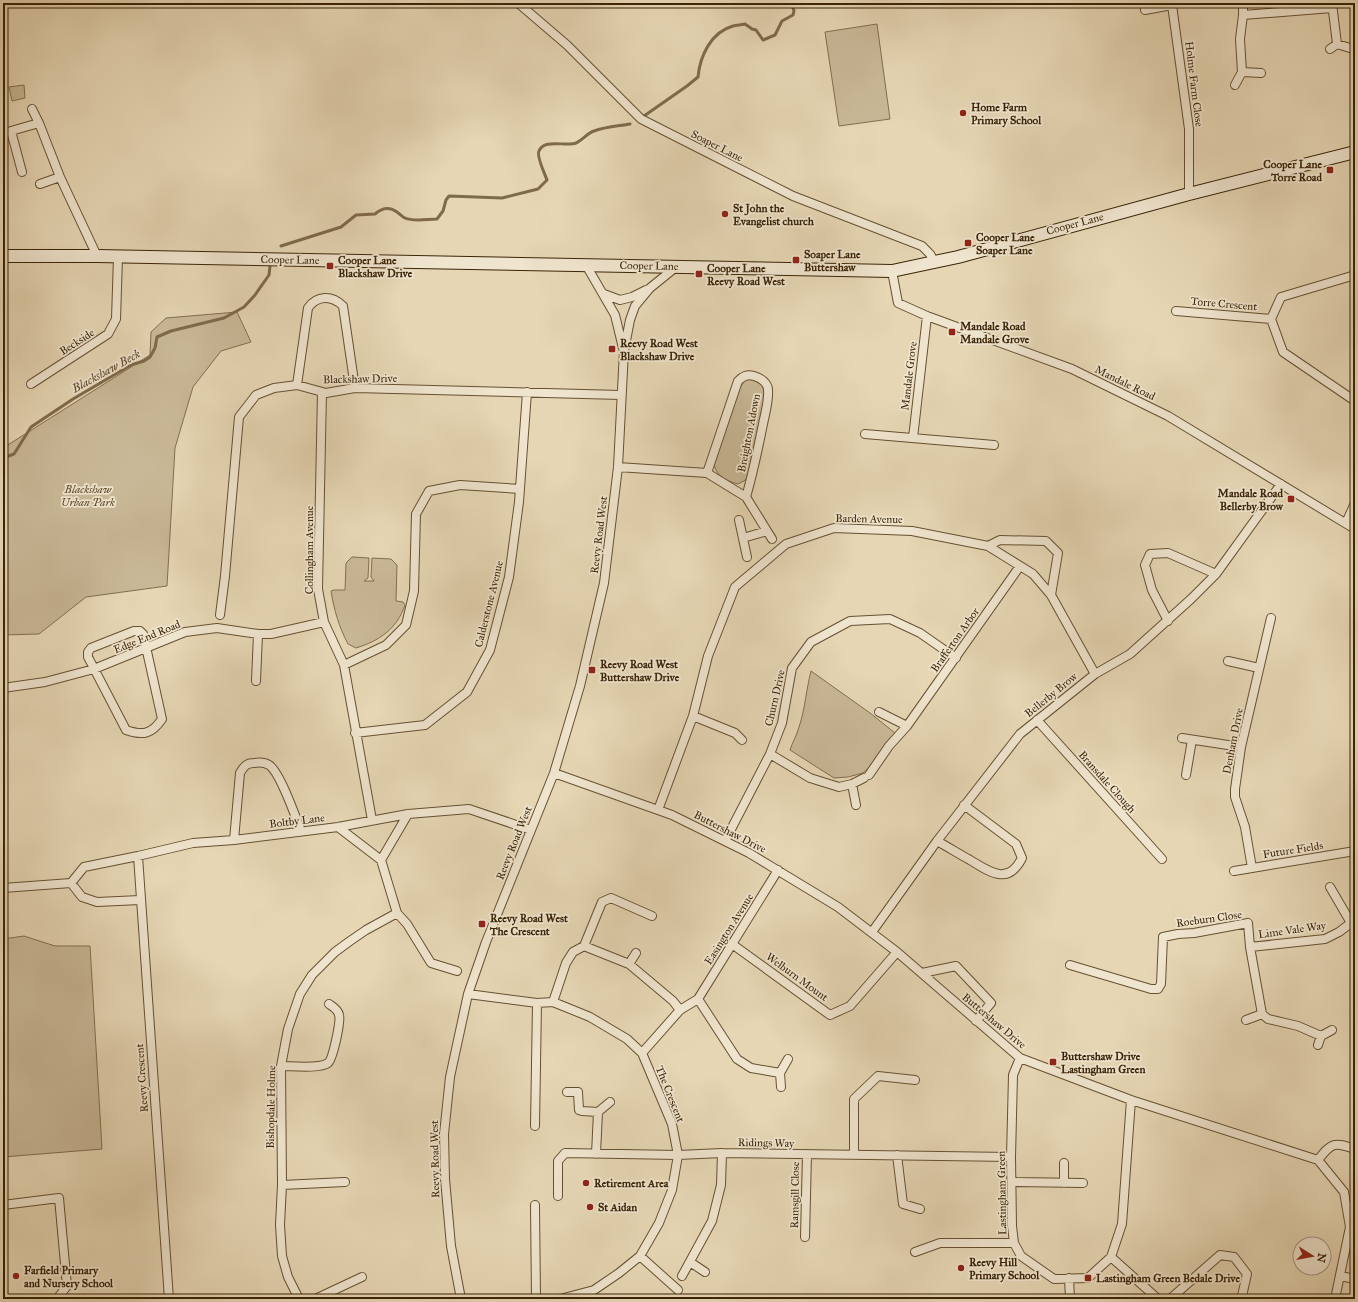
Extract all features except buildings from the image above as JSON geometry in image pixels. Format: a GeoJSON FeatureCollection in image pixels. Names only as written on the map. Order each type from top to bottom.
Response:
{"type":"FeatureCollection","features":[{"type":"Feature","properties":{"kind":"main road","name":"Cooper Lane"},"geometry":{"type":"LineString","coordinates":[[3,256],[97,256],[892,271],[935,263],[1189,194],[1355,152]]}},
{"type":"Feature","properties":{"kind":"street","name":"Soaper Lane"},"geometry":{"type":"LineString","coordinates":[[518,3],[567,45],[641,119],[793,196],[922,246],[930,254],[935,263]]}},
{"type":"Feature","properties":{"kind":"street"},"geometry":{"type":"LineString","coordinates":[[1235,85],[1242,72],[1240,39],[1244,15],[1243,3]]}},
{"type":"Feature","properties":{"kind":"street","name":"Holme Farm Close"},"geometry":{"type":"LineString","coordinates":[[1145,10],[1172,4],[1189,128],[1189,194]]}},
{"type":"Feature","properties":{"kind":"street"},"geometry":{"type":"LineString","coordinates":[[1244,15],[1332,5],[1337,44]]}},
{"type":"Feature","properties":{"kind":"street"},"geometry":{"type":"LineString","coordinates":[[1337,44],[1350,48]]}},
{"type":"Feature","properties":{"kind":"street"},"geometry":{"type":"LineString","coordinates":[[1330,49],[1337,44]]}},
{"type":"Feature","properties":{"kind":"street"},"geometry":{"type":"LineString","coordinates":[[1242,72],[1261,73]]}},
{"type":"Feature","properties":{"kind":"street"},"geometry":{"type":"LineString","coordinates":[[32,108],[60,176],[97,256]]}},
{"type":"Feature","properties":{"kind":"street"},"geometry":{"type":"LineString","coordinates":[[22,172],[11,131],[39,123]]}},
{"type":"Feature","properties":{"kind":"street"},"geometry":{"type":"LineString","coordinates":[[40,184],[60,176]]}},
{"type":"Feature","properties":{"kind":"street","name":"Beckside"},"geometry":{"type":"LineString","coordinates":[[31,384],[108,334],[116,319],[118,257]]}},
{"type":"Feature","properties":{"kind":"street"},"geometry":{"type":"LineString","coordinates":[[586,265],[615,315],[624,351]]}},
{"type":"Feature","properties":{"kind":"street"},"geometry":{"type":"LineString","coordinates":[[624,351],[630,320],[635,306],[650,288],[676,266]]}},
{"type":"Feature","properties":{"kind":"street","name":"Mandale Road"},"geometry":{"type":"LineString","coordinates":[[892,271],[898,303],[927,316],[1072,369],[1168,416],[1355,529]]}},
{"type":"Feature","properties":{"kind":"street","name":"Torre Crescent"},"geometry":{"type":"LineString","coordinates":[[1355,275],[1281,297],[1271,319],[1283,352],[1355,401]]}},
{"type":"Feature","properties":{"kind":"street"},"geometry":{"type":"LineString","coordinates":[[604,294],[620,300],[632,297],[650,288]]}},
{"type":"Feature","properties":{"kind":"street"},"geometry":{"type":"LineString","coordinates":[[297,385],[308,308],[318,298],[331,298],[338,301],[343,306],[355,388]]}},
{"type":"Feature","properties":{"kind":"street","name":"Torre Crescent"},"geometry":{"type":"LineString","coordinates":[[1176,311],[1271,319]]}},
{"type":"Feature","properties":{"kind":"street","name":"Mandale Grove"},"geometry":{"type":"LineString","coordinates":[[913,438],[927,316]]}},
{"type":"Feature","properties":{"kind":"street","name":"Reevy Road West"},"geometry":{"type":"LineString","coordinates":[[461,1299],[451,1246],[445,1179],[444,1134],[450,1076],[468,994],[486,942],[554,773],[580,686],[604,583],[618,466],[624,351]]}},
{"type":"Feature","properties":{"kind":"street","name":"Breighton Adown"},"geometry":{"type":"LineString","coordinates":[[707,473],[738,381],[741,377],[747,375],[755,376],[767,385],[768,391],[754,472],[746,497]]}},
{"type":"Feature","properties":{"kind":"street","name":"Blackshaw Drive"},"geometry":{"type":"LineString","coordinates":[[220,615],[225,576],[239,417],[256,395],[274,388],[297,385],[326,393],[355,388],[621,395]]}},
{"type":"Feature","properties":{"kind":"street","name":"Collingham Avenue"},"geometry":{"type":"LineString","coordinates":[[322,392],[318,589],[324,622],[344,665],[355,733],[372,820]]}},
{"type":"Feature","properties":{"kind":"street","name":"Calderstone Avenue"},"geometry":{"type":"LineString","coordinates":[[355,733],[425,725],[467,692],[490,650],[509,577],[520,489],[527,392]]}},
{"type":"Feature","properties":{"kind":"street"},"geometry":{"type":"LineString","coordinates":[[865,434],[994,445]]}},
{"type":"Feature","properties":{"kind":"street"},"geometry":{"type":"LineString","coordinates":[[618,466],[707,473],[746,497],[772,539]]}},
{"type":"Feature","properties":{"kind":"street","name":"Bellerby Brow"},"geometry":{"type":"LineString","coordinates":[[872,932],[937,841],[1020,734],[1095,674],[1130,654],[1216,574],[1280,484]]}},
{"type":"Feature","properties":{"kind":"street"},"geometry":{"type":"LineString","coordinates":[[344,665],[386,645],[406,624],[414,591],[416,514],[430,491],[460,485],[520,489]]}},
{"type":"Feature","properties":{"kind":"street"},"geometry":{"type":"LineString","coordinates":[[1346,523],[1355,503]]}},
{"type":"Feature","properties":{"kind":"street"},"geometry":{"type":"LineString","coordinates":[[739,520],[747,557]]}},
{"type":"Feature","properties":{"kind":"street","name":"Barden Avenue"},"geometry":{"type":"LineString","coordinates":[[658,810],[693,716],[708,656],[735,587],[786,544],[834,528],[912,531],[988,546],[1033,574],[1051,595],[1095,674]]}},
{"type":"Feature","properties":{"kind":"street"},"geometry":{"type":"LineString","coordinates":[[743,538],[767,531]]}},
{"type":"Feature","properties":{"kind":"street"},"geometry":{"type":"LineString","coordinates":[[988,546],[1000,540],[1046,541],[1058,553],[1051,595]]}},
{"type":"Feature","properties":{"kind":"street"},"geometry":{"type":"LineString","coordinates":[[1168,620],[1152,590],[1145,565],[1150,554],[1168,553],[1216,574]]}},
{"type":"Feature","properties":{"kind":"street","name":"Brafferton Arbor"},"geometry":{"type":"LineString","coordinates":[[770,754],[810,778],[839,787],[852,784],[866,776],[889,746],[907,726],[1020,566]]}},
{"type":"Feature","properties":{"kind":"street","name":"Denham Drive"},"geometry":{"type":"LineString","coordinates":[[1252,868],[1245,827],[1235,797],[1241,747],[1271,618]]}},
{"type":"Feature","properties":{"kind":"street","name":"Churn Drive"},"geometry":{"type":"LineString","coordinates":[[725,841],[770,754],[782,723],[792,668],[811,642],[850,621],[890,619],[920,633],[956,658]]}},
{"type":"Feature","properties":{"kind":"street","name":"Edge End Road"},"geometry":{"type":"LineString","coordinates":[[3,688],[45,682],[94,669],[185,632],[217,628],[258,634],[271,634],[324,622]]}},
{"type":"Feature","properties":{"kind":"street"},"geometry":{"type":"LineString","coordinates":[[134,631],[140,631],[144,638],[162,719],[156,728],[145,733],[137,734],[126,730],[94,669],[88,657],[88,652],[91,648],[134,631]]}},
{"type":"Feature","properties":{"kind":"street"},"geometry":{"type":"LineString","coordinates":[[256,680],[258,634]]}},
{"type":"Feature","properties":{"kind":"street"},"geometry":{"type":"LineString","coordinates":[[1228,662],[1259,668]]}},
{"type":"Feature","properties":{"kind":"street"},"geometry":{"type":"LineString","coordinates":[[879,712],[907,726]]}},
{"type":"Feature","properties":{"kind":"street"},"geometry":{"type":"LineString","coordinates":[[693,716],[734,733],[742,740]]}},
{"type":"Feature","properties":{"kind":"street","name":"Bransdale Clough"},"geometry":{"type":"LineString","coordinates":[[1037,720],[1162,859]]}},
{"type":"Feature","properties":{"kind":"street"},"geometry":{"type":"LineString","coordinates":[[1182,738],[1241,747]]}},
{"type":"Feature","properties":{"kind":"street"},"geometry":{"type":"LineString","coordinates":[[1186,775],[1192,740]]}},
{"type":"Feature","properties":{"kind":"street"},"geometry":{"type":"LineString","coordinates":[[234,840],[240,772],[243,767],[249,763],[263,762],[272,767],[279,778],[301,831]]}},
{"type":"Feature","properties":{"kind":"street","name":"Buttershaw Drive"},"geometry":{"type":"LineString","coordinates":[[554,773],[672,815],[749,853],[778,870],[838,907],[898,952],[1020,1058],[1131,1100],[1318,1160]]}},
{"type":"Feature","properties":{"kind":"street"},"geometry":{"type":"LineString","coordinates":[[852,784],[856,805]]}},
{"type":"Feature","properties":{"kind":"street"},"geometry":{"type":"LineString","coordinates":[[937,841],[992,874],[1008,873],[1017,867],[1022,858],[1016,844],[964,805]]}},
{"type":"Feature","properties":{"kind":"street","name":"Boltby Lane"},"geometry":{"type":"LineString","coordinates":[[70,883],[84,867],[193,843],[234,840],[338,827],[408,814],[469,809],[531,830]]}},
{"type":"Feature","properties":{"kind":"street"},"geometry":{"type":"LineString","coordinates":[[382,860],[408,814]]}},
{"type":"Feature","properties":{"kind":"street"},"geometry":{"type":"LineString","coordinates":[[338,827],[382,860],[397,914],[407,924],[431,963],[457,971]]}},
{"type":"Feature","properties":{"kind":"street","name":"Future Fields"},"geometry":{"type":"LineString","coordinates":[[1234,871],[1355,851]]}},
{"type":"Feature","properties":{"kind":"street","name":"Reevy Crescent"},"geometry":{"type":"LineString","coordinates":[[138,856],[169,1299]]}},
{"type":"Feature","properties":{"kind":"street","name":"Easington Avenue"},"geometry":{"type":"LineString","coordinates":[[698,999],[778,870]]}},
{"type":"Feature","properties":{"kind":"street"},"geometry":{"type":"LineString","coordinates":[[3,888],[70,883],[82,897],[97,902],[140,900]]}},
{"type":"Feature","properties":{"kind":"street"},"geometry":{"type":"LineString","coordinates":[[1330,887],[1353,921]]}},
{"type":"Feature","properties":{"kind":"street"},"geometry":{"type":"LineString","coordinates":[[553,1002],[566,963],[573,952],[584,946],[602,902],[611,898],[652,916]]}},
{"type":"Feature","properties":{"kind":"street","name":"Bishopdale Holme"},"geometry":{"type":"LineString","coordinates":[[299,1299],[288,1277],[282,1256],[280,1225],[282,1185],[281,1066],[288,1029],[300,994],[311,977],[335,952],[345,944],[366,930],[397,914]]}},
{"type":"Feature","properties":{"kind":"street","name":"Lime Vale Way"},"geometry":{"type":"LineString","coordinates":[[1250,947],[1325,939],[1339,932],[1353,921]]}},
{"type":"Feature","properties":{"kind":"street","name":"Roeburn Close"},"geometry":{"type":"LineString","coordinates":[[1070,965],[1151,989],[1158,989],[1161,984],[1162,974],[1163,937],[1248,923],[1250,947],[1262,1014]]}},
{"type":"Feature","properties":{"kind":"street","name":"Welburn Mount"},"geometry":{"type":"LineString","coordinates":[[732,944],[830,1015],[850,1006],[898,952]]}},
{"type":"Feature","properties":{"kind":"street"},"geometry":{"type":"LineString","coordinates":[[584,946],[629,964],[673,1001],[680,1010]]}},
{"type":"Feature","properties":{"kind":"street"},"geometry":{"type":"LineString","coordinates":[[629,964],[636,953]]}},
{"type":"Feature","properties":{"kind":"street"},"geometry":{"type":"LineString","coordinates":[[922,973],[956,966],[991,1003],[976,1021]]}},
{"type":"Feature","properties":{"kind":"street","name":"The Crescent"},"geometry":{"type":"LineString","coordinates":[[468,994],[537,1002],[553,1002],[590,1016],[626,1040],[642,1053],[672,1124],[678,1155],[672,1190],[659,1223],[640,1256],[594,1290],[560,1299]]}},
{"type":"Feature","properties":{"kind":"street"},"geometry":{"type":"LineString","coordinates":[[642,1053],[680,1010],[698,999],[737,1059],[751,1068],[780,1073]]}},
{"type":"Feature","properties":{"kind":"street"},"geometry":{"type":"LineString","coordinates":[[535,1126],[537,1002]]}},
{"type":"Feature","properties":{"kind":"street"},"geometry":{"type":"LineString","coordinates":[[281,1066],[322,1066],[329,1062],[333,1053],[340,1017],[337,1010],[329,1004]]}},
{"type":"Feature","properties":{"kind":"street"},"geometry":{"type":"LineString","coordinates":[[1246,1020],[1262,1014],[1268,1019],[1298,1026],[1321,1036]]}},
{"type":"Feature","properties":{"kind":"street"},"geometry":{"type":"LineString","coordinates":[[1318,1045],[1321,1036],[1332,1030]]}},
{"type":"Feature","properties":{"kind":"street","name":"Lastingham Green"},"geometry":{"type":"LineString","coordinates":[[1020,1058],[1013,1075],[1011,1157],[1012,1226],[1014,1243],[1021,1256],[1054,1279],[1088,1278],[1111,1257],[1122,1224],[1131,1100]]}},
{"type":"Feature","properties":{"kind":"street"},"geometry":{"type":"LineString","coordinates":[[781,1087],[780,1073],[788,1059]]}},
{"type":"Feature","properties":{"kind":"street"},"geometry":{"type":"LineString","coordinates":[[854,1155],[854,1098],[878,1076],[915,1080]]}},
{"type":"Feature","properties":{"kind":"street"},"geometry":{"type":"LineString","coordinates":[[567,1092],[578,1092],[579,1110],[582,1111],[598,1112],[610,1102]]}},
{"type":"Feature","properties":{"kind":"street"},"geometry":{"type":"LineString","coordinates":[[596,1154],[598,1112]]}},
{"type":"Feature","properties":{"kind":"street"},"geometry":{"type":"LineString","coordinates":[[1335,1299],[1350,1226],[1344,1192],[1318,1160],[1328,1147],[1340,1144],[1355,1149]]}},
{"type":"Feature","properties":{"kind":"street","name":"Ridings Way"},"geometry":{"type":"LineString","coordinates":[[558,1196],[558,1160],[566,1153],[678,1155],[722,1153],[1011,1157]]}},
{"type":"Feature","properties":{"kind":"street"},"geometry":{"type":"LineString","coordinates":[[682,1276],[712,1221],[721,1185],[722,1153]]}},
{"type":"Feature","properties":{"kind":"street","name":"Ramsgill Close"},"geometry":{"type":"LineString","coordinates":[[805,1237],[806,1154]]}},
{"type":"Feature","properties":{"kind":"street"},"geometry":{"type":"LineString","coordinates":[[898,1155],[903,1204],[920,1209]]}},
{"type":"Feature","properties":{"kind":"street"},"geometry":{"type":"LineString","coordinates":[[1064,1163],[1064,1183]]}},
{"type":"Feature","properties":{"kind":"street"},"geometry":{"type":"LineString","coordinates":[[282,1185],[345,1182]]}},
{"type":"Feature","properties":{"kind":"street"},"geometry":{"type":"LineString","coordinates":[[1012,1182],[1083,1183]]}},
{"type":"Feature","properties":{"kind":"street"},"geometry":{"type":"LineString","coordinates":[[3,1205],[59,1198],[67,1286],[57,1299]]}},
{"type":"Feature","properties":{"kind":"street"},"geometry":{"type":"LineString","coordinates":[[535,1205],[536,1299]]}},
{"type":"Feature","properties":{"kind":"street"},"geometry":{"type":"LineString","coordinates":[[915,1252],[940,1243],[1014,1243]]}},
{"type":"Feature","properties":{"kind":"street"},"geometry":{"type":"LineString","coordinates":[[1170,1299],[1220,1255],[1234,1257],[1247,1274],[1240,1299]]}},
{"type":"Feature","properties":{"kind":"street"},"geometry":{"type":"LineString","coordinates":[[640,1256],[678,1290]]}},
{"type":"Feature","properties":{"kind":"street"},"geometry":{"type":"LineString","coordinates":[[1111,1257],[1158,1299]]}},
{"type":"Feature","properties":{"kind":"street"},"geometry":{"type":"LineString","coordinates":[[690,1262],[705,1272]]}},
{"type":"Feature","properties":{"kind":"street"},"geometry":{"type":"LineString","coordinates":[[1340,1276],[1355,1279]]}},
{"type":"Feature","properties":{"kind":"street"},"geometry":{"type":"LineString","coordinates":[[315,1299],[362,1277]]}},
{"type":"Feature","properties":{"kind":"street"},"geometry":{"type":"LineString","coordinates":[[1069,1278],[1070,1299]]}},
{"type":"Feature","properties":{"kind":"green space"},"geometry":{"type":"Polygon","coordinates":[[[877,24],[890,119],[839,126],[825,32],[877,24]]]}},
{"type":"Feature","properties":{"kind":"green space"},"geometry":{"type":"Polygon","coordinates":[[[24,85],[25,98],[12,101],[9,87],[24,85]]]}},
{"type":"Feature","properties":{"kind":"green space","name":"Blackshaw Urban Park"},"geometry":{"type":"Polygon","coordinates":[[[237,312],[251,342],[221,351],[193,387],[175,448],[167,586],[86,597],[39,634],[3,635],[3,448],[150,355],[151,332],[166,318],[237,312]]]}},
{"type":"Feature","properties":{"kind":"green space"},"geometry":{"type":"Polygon","coordinates":[[[753,379],[762,385],[765,395],[748,477],[738,484],[720,476],[714,465],[740,387],[746,380],[753,379]]]}},
{"type":"Feature","properties":{"kind":"green space"},"geometry":{"type":"Polygon","coordinates":[[[352,557],[369,558],[368,578],[364,581],[374,581],[371,577],[372,558],[391,559],[397,565],[396,601],[403,602],[405,605],[397,621],[386,633],[372,642],[356,648],[348,644],[339,625],[331,591],[345,590],[346,563],[352,557]]]}},
{"type":"Feature","properties":{"kind":"green space"},"geometry":{"type":"Polygon","coordinates":[[[811,671],[870,713],[895,733],[871,766],[863,773],[848,777],[834,778],[790,750],[797,733],[804,708],[811,671]]]}},
{"type":"Feature","properties":{"kind":"green space"},"geometry":{"type":"Polygon","coordinates":[[[24,936],[55,946],[90,946],[102,1149],[3,1157],[3,939],[24,936]]]}},
{"type":"Feature","properties":{"kind":"waterway","name":"Blackshaw Beck"},"geometry":{"type":"LineString","coordinates":[[644,116],[698,77],[704,53],[713,39],[725,29],[745,24],[756,30],[763,40],[775,35],[782,21],[793,15],[794,11],[792,5],[784,3]]}},
{"type":"Feature","properties":{"kind":"waterway","name":"Blackshaw Beck"},"geometry":{"type":"LineString","coordinates":[[281,246],[341,227],[356,215],[375,214],[383,209],[388,208],[394,210],[403,217],[409,219],[437,219],[443,211],[446,200],[449,196],[502,198],[538,189],[547,180],[538,153],[542,147],[550,144],[576,143],[594,131],[630,124]]}},
{"type":"Feature","properties":{"kind":"waterway","name":"Blackshaw Beck"},"geometry":{"type":"LineString","coordinates":[[3,458],[14,454],[31,427],[73,399],[131,365],[144,361],[150,357],[155,348],[157,337],[171,331],[224,318],[244,307],[255,295],[269,275],[270,266]]}},
{"type":"Feature","properties":{"kind":"place","name":"Home Farm Primary School"},"geometry":{"type":"Point","coordinates":[963,113]}},
{"type":"Feature","properties":{"kind":"place","name":"Cooper Lane Torre Road"},"geometry":{"type":"Point","coordinates":[1330,170]}},
{"type":"Feature","properties":{"kind":"place","name":"St John the Evangelist church"},"geometry":{"type":"Point","coordinates":[725,214]}},
{"type":"Feature","properties":{"kind":"place","name":"Cooper Lane Soaper Lane"},"geometry":{"type":"Point","coordinates":[968,243]}},
{"type":"Feature","properties":{"kind":"place","name":"Soaper Lane Buttershaw"},"geometry":{"type":"Point","coordinates":[796,260]}},
{"type":"Feature","properties":{"kind":"place","name":"Cooper Lane Blackshaw Drive"},"geometry":{"type":"Point","coordinates":[330,266]}},
{"type":"Feature","properties":{"kind":"place","name":"Cooper Lane Reevy Road West"},"geometry":{"type":"Point","coordinates":[699,274]}},
{"type":"Feature","properties":{"kind":"place","name":"Mandale Road Mandale Grove"},"geometry":{"type":"Point","coordinates":[952,332]}},
{"type":"Feature","properties":{"kind":"place","name":"Reevy Road West Blackshaw Drive"},"geometry":{"type":"Point","coordinates":[612,349]}},
{"type":"Feature","properties":{"kind":"place","name":"Mandale Road Bellerby Brow"},"geometry":{"type":"Point","coordinates":[1291,499]}},
{"type":"Feature","properties":{"kind":"place","name":"Reevy Road West Buttershaw Drive"},"geometry":{"type":"Point","coordinates":[592,670]}},
{"type":"Feature","properties":{"kind":"place","name":"Reevy Road West The Crescent"},"geometry":{"type":"Point","coordinates":[482,924]}},
{"type":"Feature","properties":{"kind":"place","name":"Buttershaw Drive Lastingham Green"},"geometry":{"type":"Point","coordinates":[1053,1062]}},
{"type":"Feature","properties":{"kind":"place","name":"Retirement Area"},"geometry":{"type":"Point","coordinates":[586,1183]}},
{"type":"Feature","properties":{"kind":"place","name":"St Aidan"},"geometry":{"type":"Point","coordinates":[590,1207]}},
{"type":"Feature","properties":{"kind":"place","name":"Reevy Hill Primary School"},"geometry":{"type":"Point","coordinates":[961,1268]}},
{"type":"Feature","properties":{"kind":"place","name":"Farfield Primary and Nursery School"},"geometry":{"type":"Point","coordinates":[16,1276]}},
{"type":"Feature","properties":{"kind":"place","name":"Lastingham Green Bedale Drive"},"geometry":{"type":"Point","coordinates":[1088,1278]}}]}
